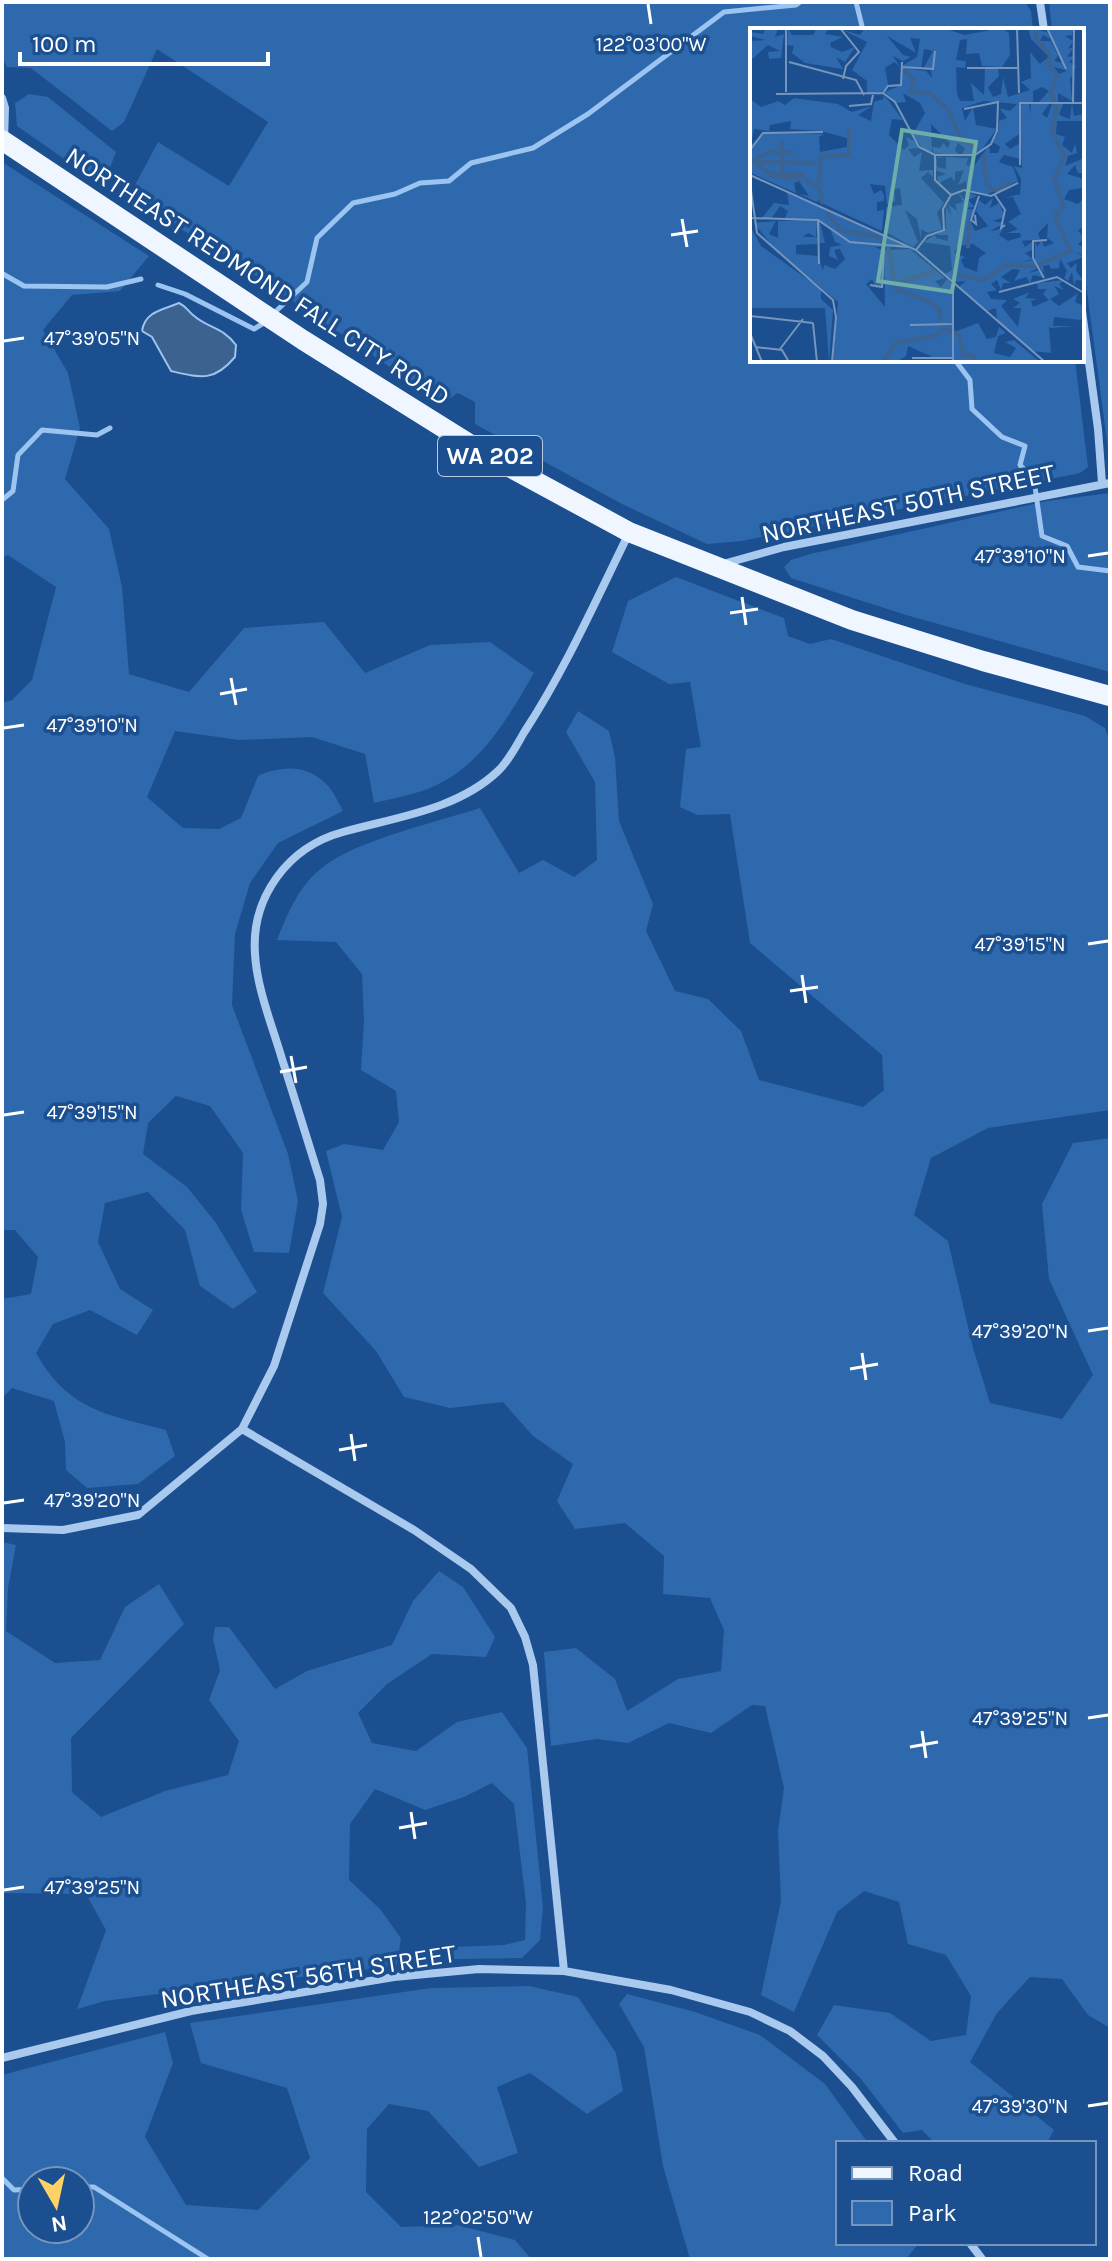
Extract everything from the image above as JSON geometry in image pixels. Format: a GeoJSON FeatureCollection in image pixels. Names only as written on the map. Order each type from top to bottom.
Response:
{"type":"FeatureCollection","features":[{"type":"Feature","properties":{"kind":"main road","name":"NORTHEAST REDMOND FALL CITY ROAD"},"geometry":{"type":"LineString","coordinates":[[3,141],[277,323],[487,455],[629,532],[852,620],[1110,696]]}},
{"type":"Feature","properties":{"kind":"street"},"geometry":{"type":"LineString","coordinates":[[1040,2],[1044,28]]}},
{"type":"Feature","properties":{"kind":"street"},"geometry":{"type":"LineString","coordinates":[[2,98],[5,108],[3,141]]}},
{"type":"Feature","properties":{"kind":"street"},"geometry":{"type":"LineString","coordinates":[[1084,326],[1106,483]]}},
{"type":"Feature","properties":{"kind":"street","name":"NORTHEAST 50TH STREET"},"geometry":{"type":"LineString","coordinates":[[715,566],[784,547],[1106,483]]}},
{"type":"Feature","properties":{"kind":"street"},"geometry":{"type":"LineString","coordinates":[[2,1528],[63,1530],[138,1515],[242,1429],[274,1366],[316,1239],[323,1204],[320,1180],[260,983],[255,954],[256,922],[265,896],[280,871],[303,850],[337,833],[440,806],[470,793],[501,769],[571,653],[629,532]]}},
{"type":"Feature","properties":{"kind":"street"},"geometry":{"type":"LineString","coordinates":[[242,1429],[414,1530],[471,1569],[511,1608],[525,1637],[533,1665],[564,1971]]}},
{"type":"Feature","properties":{"kind":"street","name":"NORTHEAST 56TH STREET"},"geometry":{"type":"LineString","coordinates":[[2,2058],[191,2011],[394,1977],[479,1969],[564,1971],[671,1990],[750,2012],[790,2031],[823,2056],[852,2087],[893,2141]]}},
{"type":"Feature","properties":{"kind":"green space"},"geometry":{"type":"Polygon","coordinates":[[[2,2],[1025,2],[1031,11],[1033,28],[750,28],[750,362],[1075,362],[1088,467],[1080,473],[742,541],[707,544],[622,504],[475,424],[475,402],[458,393],[443,403],[210,245],[127,200],[158,142],[229,186],[268,122],[157,49],[124,122],[112,131],[31,68],[7,67],[2,57],[2,2]]]}},
{"type":"Feature","properties":{"kind":"green space"},"geometry":{"type":"Polygon","coordinates":[[[1049,2],[1110,2],[1110,463],[1084,270],[1084,28],[1052,28],[1049,2]]]}},
{"type":"Feature","properties":{"kind":"green space"},"geometry":{"type":"Polygon","coordinates":[[[29,94],[48,97],[116,152],[103,186],[17,126],[15,103],[29,94]]]}},
{"type":"Feature","properties":{"kind":"green space"},"geometry":{"type":"Polygon","coordinates":[[[2,162],[149,256],[120,291],[72,295],[43,330],[68,373],[80,428],[65,479],[109,529],[122,587],[129,674],[189,692],[244,628],[324,622],[365,673],[430,645],[490,642],[534,673],[488,743],[459,771],[422,791],[374,803],[365,754],[312,737],[239,740],[175,731],[147,797],[183,828],[219,829],[241,818],[258,776],[284,769],[301,770],[317,777],[330,789],[343,811],[278,843],[250,883],[235,934],[232,1005],[288,1154],[298,1201],[289,1253],[254,1252],[241,1210],[243,1153],[210,1106],[176,1096],[148,1123],[143,1154],[187,1187],[216,1223],[257,1292],[233,1309],[200,1286],[185,1230],[148,1192],[105,1203],[98,1242],[120,1289],[153,1310],[137,1335],[90,1310],[53,1324],[36,1353],[62,1387],[76,1399],[107,1414],[166,1430],[175,1456],[138,1484],[87,1488],[66,1470],[65,1442],[54,1401],[12,1388],[2,1398],[2,1299],[31,1294],[38,1257],[15,1230],[2,1230],[2,703],[12,700],[32,680],[56,587],[8,555],[2,558],[2,162]]]}},
{"type":"Feature","properties":{"kind":"green space"},"geometry":{"type":"Polygon","coordinates":[[[1110,493],[1110,672],[906,615],[791,578],[784,567],[791,560],[810,554],[1047,501],[1110,493]]]}},
{"type":"Feature","properties":{"kind":"green space"},"geometry":{"type":"Polygon","coordinates":[[[676,577],[784,618],[788,636],[810,644],[831,639],[965,684],[1085,716],[1105,728],[1110,742],[1110,1110],[988,1128],[931,1158],[914,1215],[948,1241],[973,1348],[990,1403],[1062,1419],[1093,1375],[1049,1279],[1042,1204],[1073,1143],[1110,1138],[1110,2028],[1088,2015],[1062,1979],[1030,1977],[997,2013],[970,2062],[1054,2130],[1048,2141],[933,2141],[922,2130],[903,2133],[861,2079],[817,2035],[834,2005],[890,2013],[931,2041],[966,2035],[971,1996],[946,1955],[908,1944],[899,1902],[864,1891],[837,1912],[794,2012],[761,1995],[781,1901],[778,1831],[784,1788],[765,1706],[752,1705],[711,1733],[669,1723],[628,1743],[597,1739],[551,1746],[544,1652],[576,1648],[615,1679],[627,1711],[678,1679],[721,1671],[724,1630],[710,1598],[663,1594],[664,1556],[625,1523],[575,1529],[557,1501],[573,1464],[533,1436],[503,1402],[450,1408],[404,1397],[376,1351],[323,1293],[342,1217],[326,1151],[344,1144],[383,1150],[399,1122],[396,1091],[361,1070],[364,1021],[362,974],[336,942],[277,940],[285,920],[307,882],[338,857],[376,840],[480,808],[519,873],[543,860],[574,877],[597,860],[595,782],[566,732],[578,711],[609,731],[615,758],[619,821],[653,904],[646,931],[675,991],[708,999],[741,1031],[759,1080],[863,1107],[884,1090],[882,1055],[750,943],[730,814],[697,815],[680,807],[686,749],[701,747],[690,682],[669,684],[612,652],[628,601],[676,577]]]}},
{"type":"Feature","properties":{"kind":"green space"},"geometry":{"type":"Polygon","coordinates":[[[2,1542],[16,1545],[8,1588],[6,1631],[55,1663],[100,1660],[125,1607],[159,1584],[184,1624],[71,1738],[72,1792],[101,1817],[165,1791],[228,1775],[239,1741],[209,1700],[220,1670],[213,1639],[215,1627],[229,1627],[275,1689],[307,1671],[392,1645],[413,1601],[439,1571],[463,1587],[495,1637],[486,1657],[432,1654],[387,1684],[358,1713],[372,1743],[416,1751],[457,1722],[502,1712],[527,1748],[543,1907],[540,1940],[522,1958],[454,1959],[453,1947],[504,1945],[525,1940],[526,1903],[514,1804],[492,1783],[464,1797],[425,1810],[375,1789],[350,1824],[349,1880],[380,1909],[401,1938],[397,1966],[105,2001],[77,2009],[106,1930],[86,1894],[2,1893],[2,1542]]]}},
{"type":"Feature","properties":{"kind":"green space"},"geometry":{"type":"Polygon","coordinates":[[[529,1986],[578,1997],[616,2053],[623,2091],[587,2114],[530,2073],[497,2087],[518,2153],[479,2167],[428,2111],[389,2104],[367,2129],[366,2192],[401,2227],[458,2225],[515,2240],[531,2259],[2,2259],[2,2075],[165,2032],[173,2063],[145,2137],[186,2205],[258,2210],[310,2158],[287,2088],[201,2063],[190,2023],[431,1988],[529,1986]]]}},
{"type":"Feature","properties":{"kind":"green space"},"geometry":{"type":"Polygon","coordinates":[[[627,1994],[695,2012],[760,2035],[825,2084],[867,2141],[836,2141],[836,2245],[917,2245],[906,2259],[690,2259],[663,2166],[644,2047],[619,2004],[627,1994]]]}},
{"type":"Feature","properties":{"kind":"shaded area"},"geometry":{"type":"Polygon","coordinates":[[[179,303],[236,345],[235,357],[220,371],[199,376],[171,371],[152,337],[142,331],[151,315],[179,303]]]}},
{"type":"Feature","properties":{"kind":"waterway"},"geometry":{"type":"LineString","coordinates":[[274,313],[307,282],[317,238],[353,203],[395,194],[420,183],[449,181],[471,163],[533,148],[588,114],[724,12],[796,5],[800,2]]}},
{"type":"Feature","properties":{"kind":"waterway"},"geometry":{"type":"LineString","coordinates":[[856,2],[862,28]]}},
{"type":"Feature","properties":{"kind":"waterway"},"geometry":{"type":"LineString","coordinates":[[3,274],[24,286],[107,287],[141,279]]}},
{"type":"Feature","properties":{"kind":"waterway"},"geometry":{"type":"LineString","coordinates":[[158,285],[185,294],[254,329],[267,321]]}},
{"type":"Feature","properties":{"kind":"waterway"},"geometry":{"type":"LineString","coordinates":[[956,362],[970,380],[972,409],[1002,437],[1025,446],[1020,465],[1034,480],[1042,536],[1067,546],[1078,567],[1110,571]]}},
{"type":"Feature","properties":{"kind":"waterway"},"geometry":{"type":"LineString","coordinates":[[2,500],[13,491],[18,455],[42,430],[97,435],[110,428]]}},
{"type":"Feature","properties":{"kind":"waterway"},"geometry":{"type":"LineString","coordinates":[[2,2178],[16,2190]]}},
{"type":"Feature","properties":{"kind":"waterway"},"geometry":{"type":"LineString","coordinates":[[96,2188],[208,2259]]}}]}
